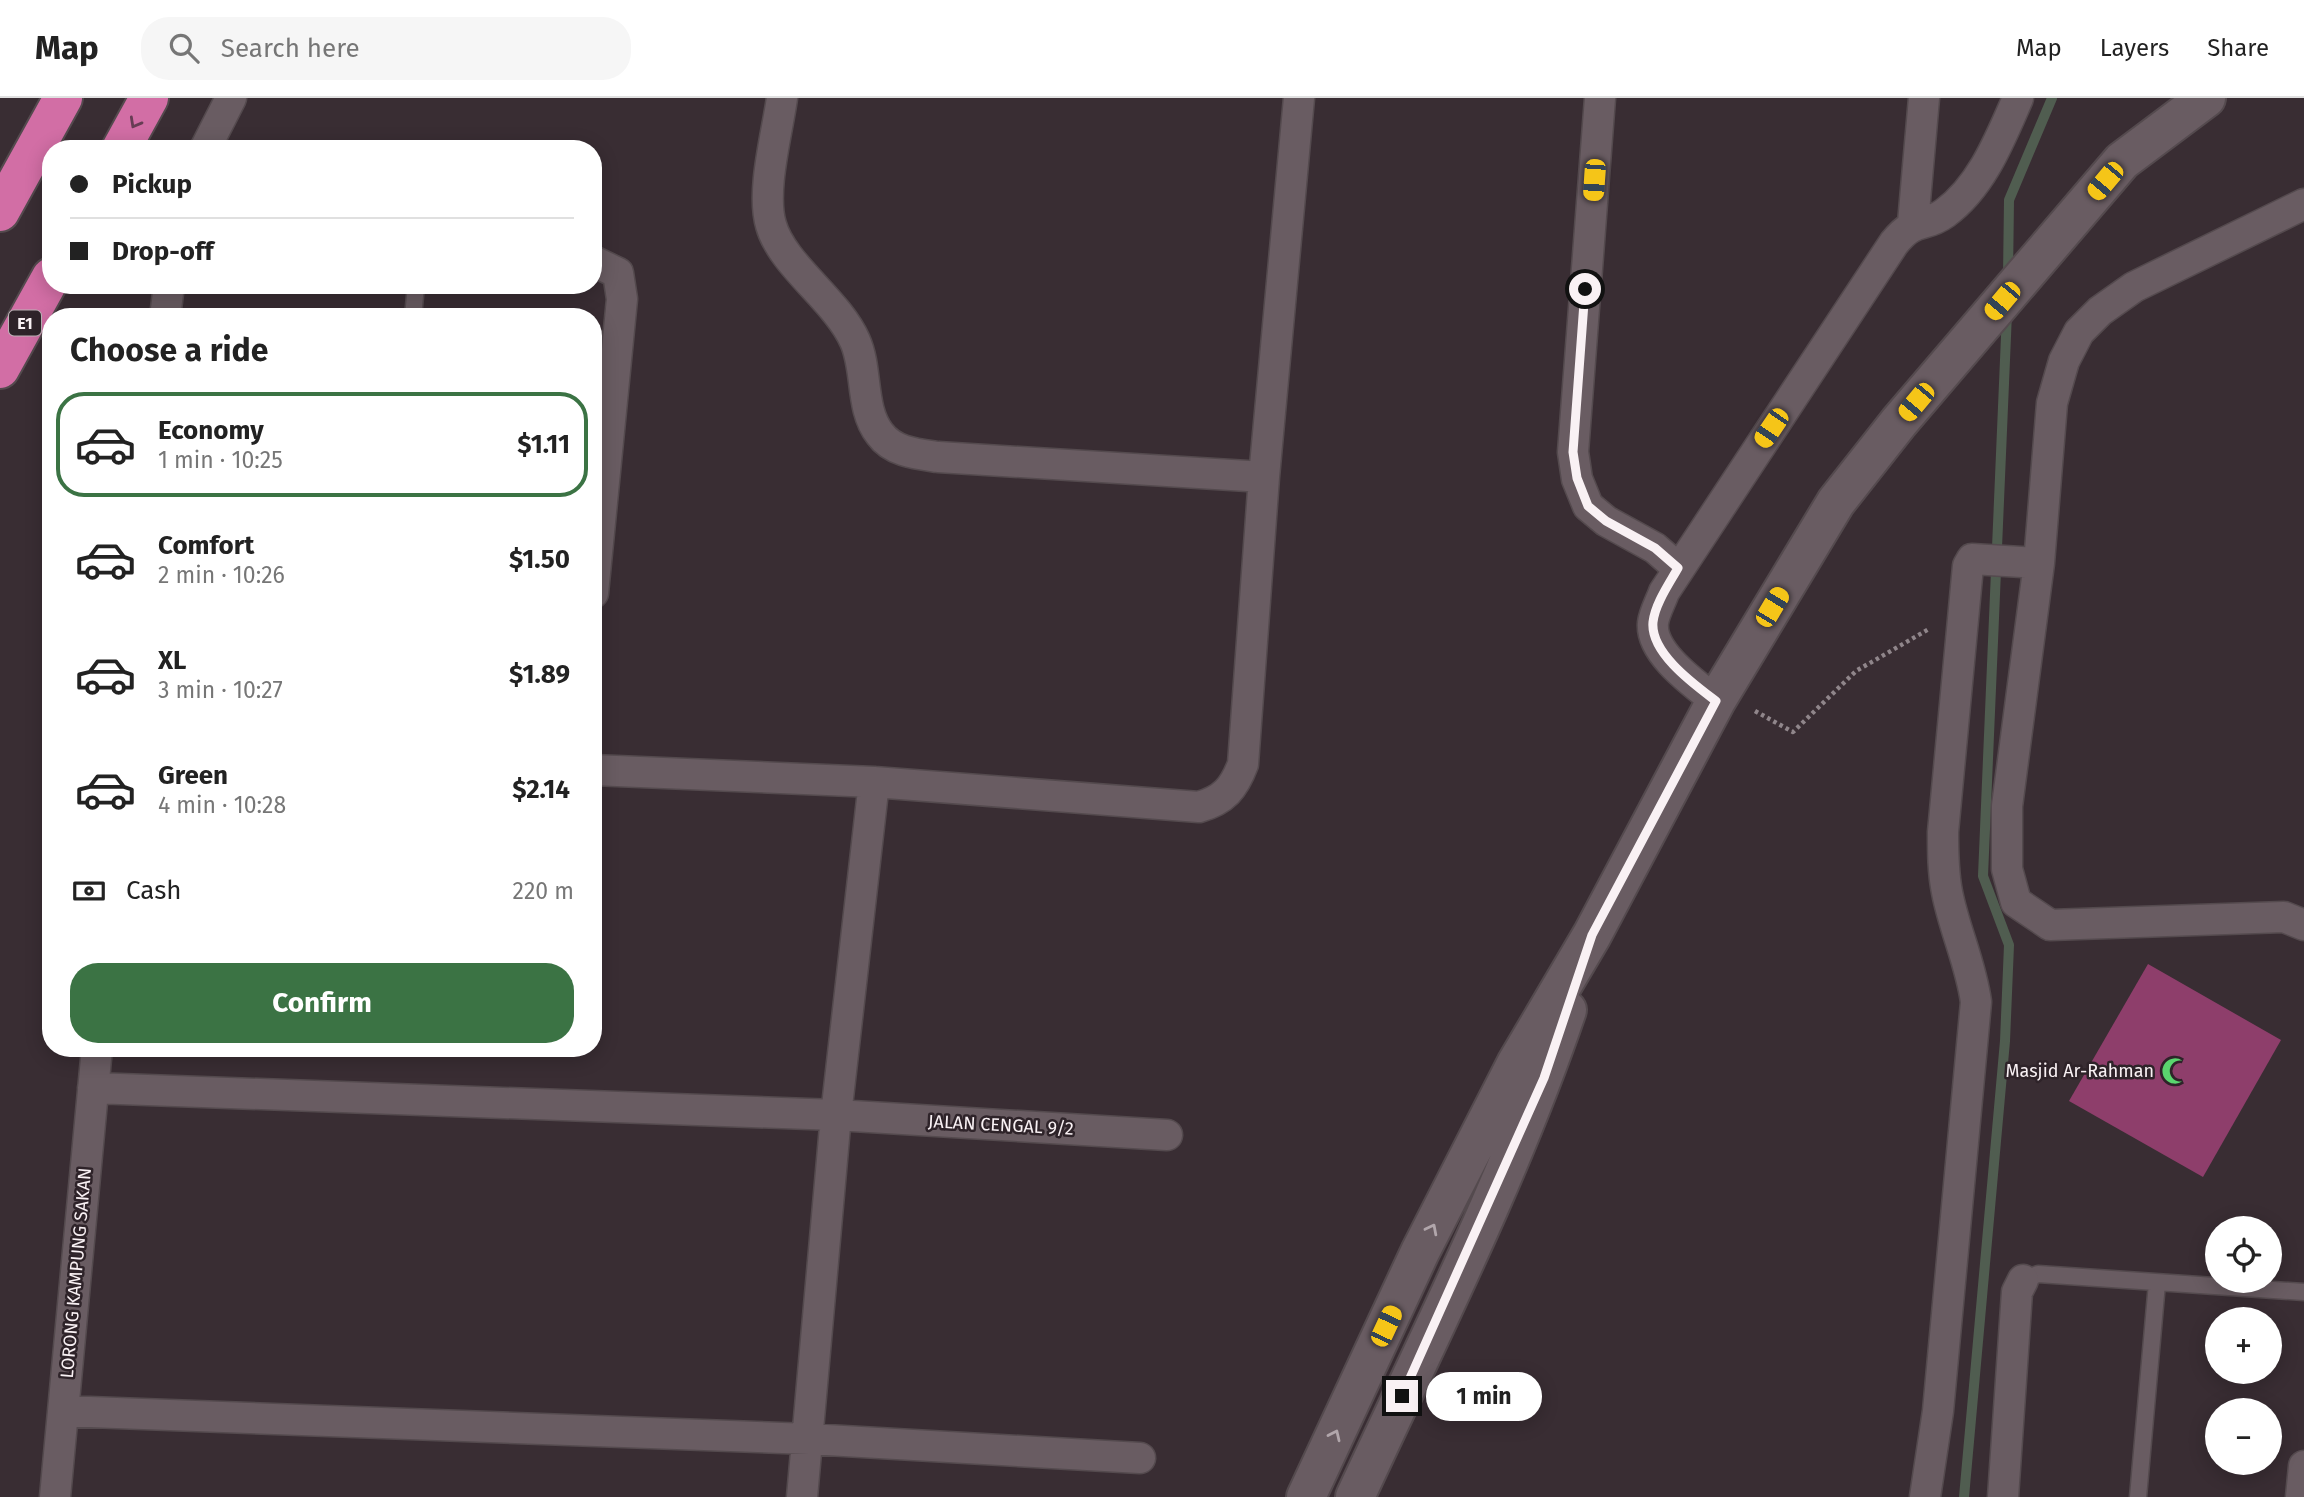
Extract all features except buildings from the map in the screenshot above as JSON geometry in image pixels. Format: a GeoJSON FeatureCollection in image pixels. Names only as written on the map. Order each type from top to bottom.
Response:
{"type":"FeatureCollection","features":[{"type":"Feature","properties":{"kind":"highway"},"geometry":{"type":"LineString","coordinates":[[0,212],[63,98]]}},
{"type":"Feature","properties":{"kind":"highway"},"geometry":{"type":"LineString","coordinates":[[126,140],[149,98]]}},
{"type":"Feature","properties":{"kind":"highway","name":"E1"},"geometry":{"type":"LineString","coordinates":[[0,369],[42,293]]}},
{"type":"Feature","properties":{"kind":"main road"},"geometry":{"type":"LineString","coordinates":[[1307,1497],[1438,1217],[1516,1064],[1592,935],[1719,695],[1836,502],[1899,422],[2122,161],[2206,98]]}},
{"type":"Feature","properties":{"kind":"main road"},"geometry":{"type":"LineString","coordinates":[[1355,1497],[1544,1078],[1592,935]]}},
{"type":"Feature","properties":{"kind":"street"},"geometry":{"type":"LineString","coordinates":[[210,140],[231,98]]}},
{"type":"Feature","properties":{"kind":"street"},"geometry":{"type":"LineString","coordinates":[[782,98],[768,198],[771,225],[779,242],[847,326],[856,343],[871,414],[879,434],[894,447],[938,457],[1264,477]]}},
{"type":"Feature","properties":{"kind":"street"},"geometry":{"type":"LineString","coordinates":[[602,769],[874,782],[1199,807],[1218,802],[1235,785],[1243,764],[1264,477],[1299,98]]}},
{"type":"Feature","properties":{"kind":"street"},"geometry":{"type":"LineString","coordinates":[[1600,98],[1573,452],[1577,478],[1588,506],[1606,521],[1655,548],[1678,568]]}},
{"type":"Feature","properties":{"kind":"street"},"geometry":{"type":"LineString","coordinates":[[1719,695],[1681,674],[1661,649],[1653,624],[1664,592],[1678,568],[1894,243],[1913,223],[1924,98]]}},
{"type":"Feature","properties":{"kind":"street"},"geometry":{"type":"LineString","coordinates":[[1913,223],[1935,220],[1969,190],[1993,153],[2018,98]]}},
{"type":"Feature","properties":{"kind":"street"},"geometry":{"type":"LineString","coordinates":[[2304,204],[2134,287],[2100,311],[2079,332],[2064,361],[2052,403],[2032,562],[2007,806],[2007,869],[2016,902],[2050,925],[2284,917],[2304,925]]}},
{"type":"Feature","properties":{"kind":"street"},"geometry":{"type":"LineString","coordinates":[[602,266],[618,274],[622,299],[602,502]]}},
{"type":"Feature","properties":{"kind":"street"},"geometry":{"type":"LineString","coordinates":[[1925,1497],[1938,1411],[1976,1002],[1973,977],[1947,893],[1943,832],[1968,566],[1972,559],[2032,562]]}},
{"type":"Feature","properties":{"kind":"street"},"geometry":{"type":"LineString","coordinates":[[802,1497],[836,1115],[874,782]]}},
{"type":"Feature","properties":{"kind":"street","name":"LORONG KAMPUNG SAKAN"},"geometry":{"type":"LineString","coordinates":[[55,1497],[96,1057]]}},
{"type":"Feature","properties":{"kind":"street","name":"JALAN CENGAL 9/2"},"geometry":{"type":"LineString","coordinates":[[93,1088],[836,1115],[1167,1135]]}},
{"type":"Feature","properties":{"kind":"street"},"geometry":{"type":"LineString","coordinates":[[2003,1497],[2017,1292],[2023,1280]]}},
{"type":"Feature","properties":{"kind":"street"},"geometry":{"type":"LineString","coordinates":[[63,1411],[809,1439],[1139,1458]]}},
{"type":"Feature","properties":{"kind":"street"},"geometry":{"type":"LineString","coordinates":[[2301,1497],[2304,1466]]}},
{"type":"Feature","properties":{"kind":"lane"},"geometry":{"type":"LineString","coordinates":[[2023,1280],[2038,1274],[2304,1292]]}},
{"type":"Feature","properties":{"kind":"lane"},"geometry":{"type":"LineString","coordinates":[[2138,1497],[2157,1283]]}},
{"type":"Feature","properties":{"kind":"path"},"geometry":{"type":"LineString","coordinates":[[1719,695],[1793,732],[1856,671],[1922,631],[1963,618]]}},
{"type":"Feature","properties":{"kind":"waterway"},"geometry":{"type":"LineString","coordinates":[[2008,276],[2009,200],[2052,98]]}},
{"type":"Feature","properties":{"kind":"waterway"},"geometry":{"type":"LineString","coordinates":[[1964,1497],[2005,1041],[2009,945],[1983,876],[2007,313]]}},
{"type":"Feature","properties":{"kind":"place","name":"Masjid Ar-Rahman"},"geometry":{"type":"Point","coordinates":[2175,1071]}},
{"type":"Feature","properties":{"kind":"route"},"geometry":{"type":"LineString","coordinates":[[1402,1396],[1544,1078],[1592,935],[1716,701],[1681,674],[1661,649],[1653,624],[1664,592],[1678,568],[1655,548],[1606,521],[1588,506],[1577,478],[1573,452],[1585,289]]}}]}
